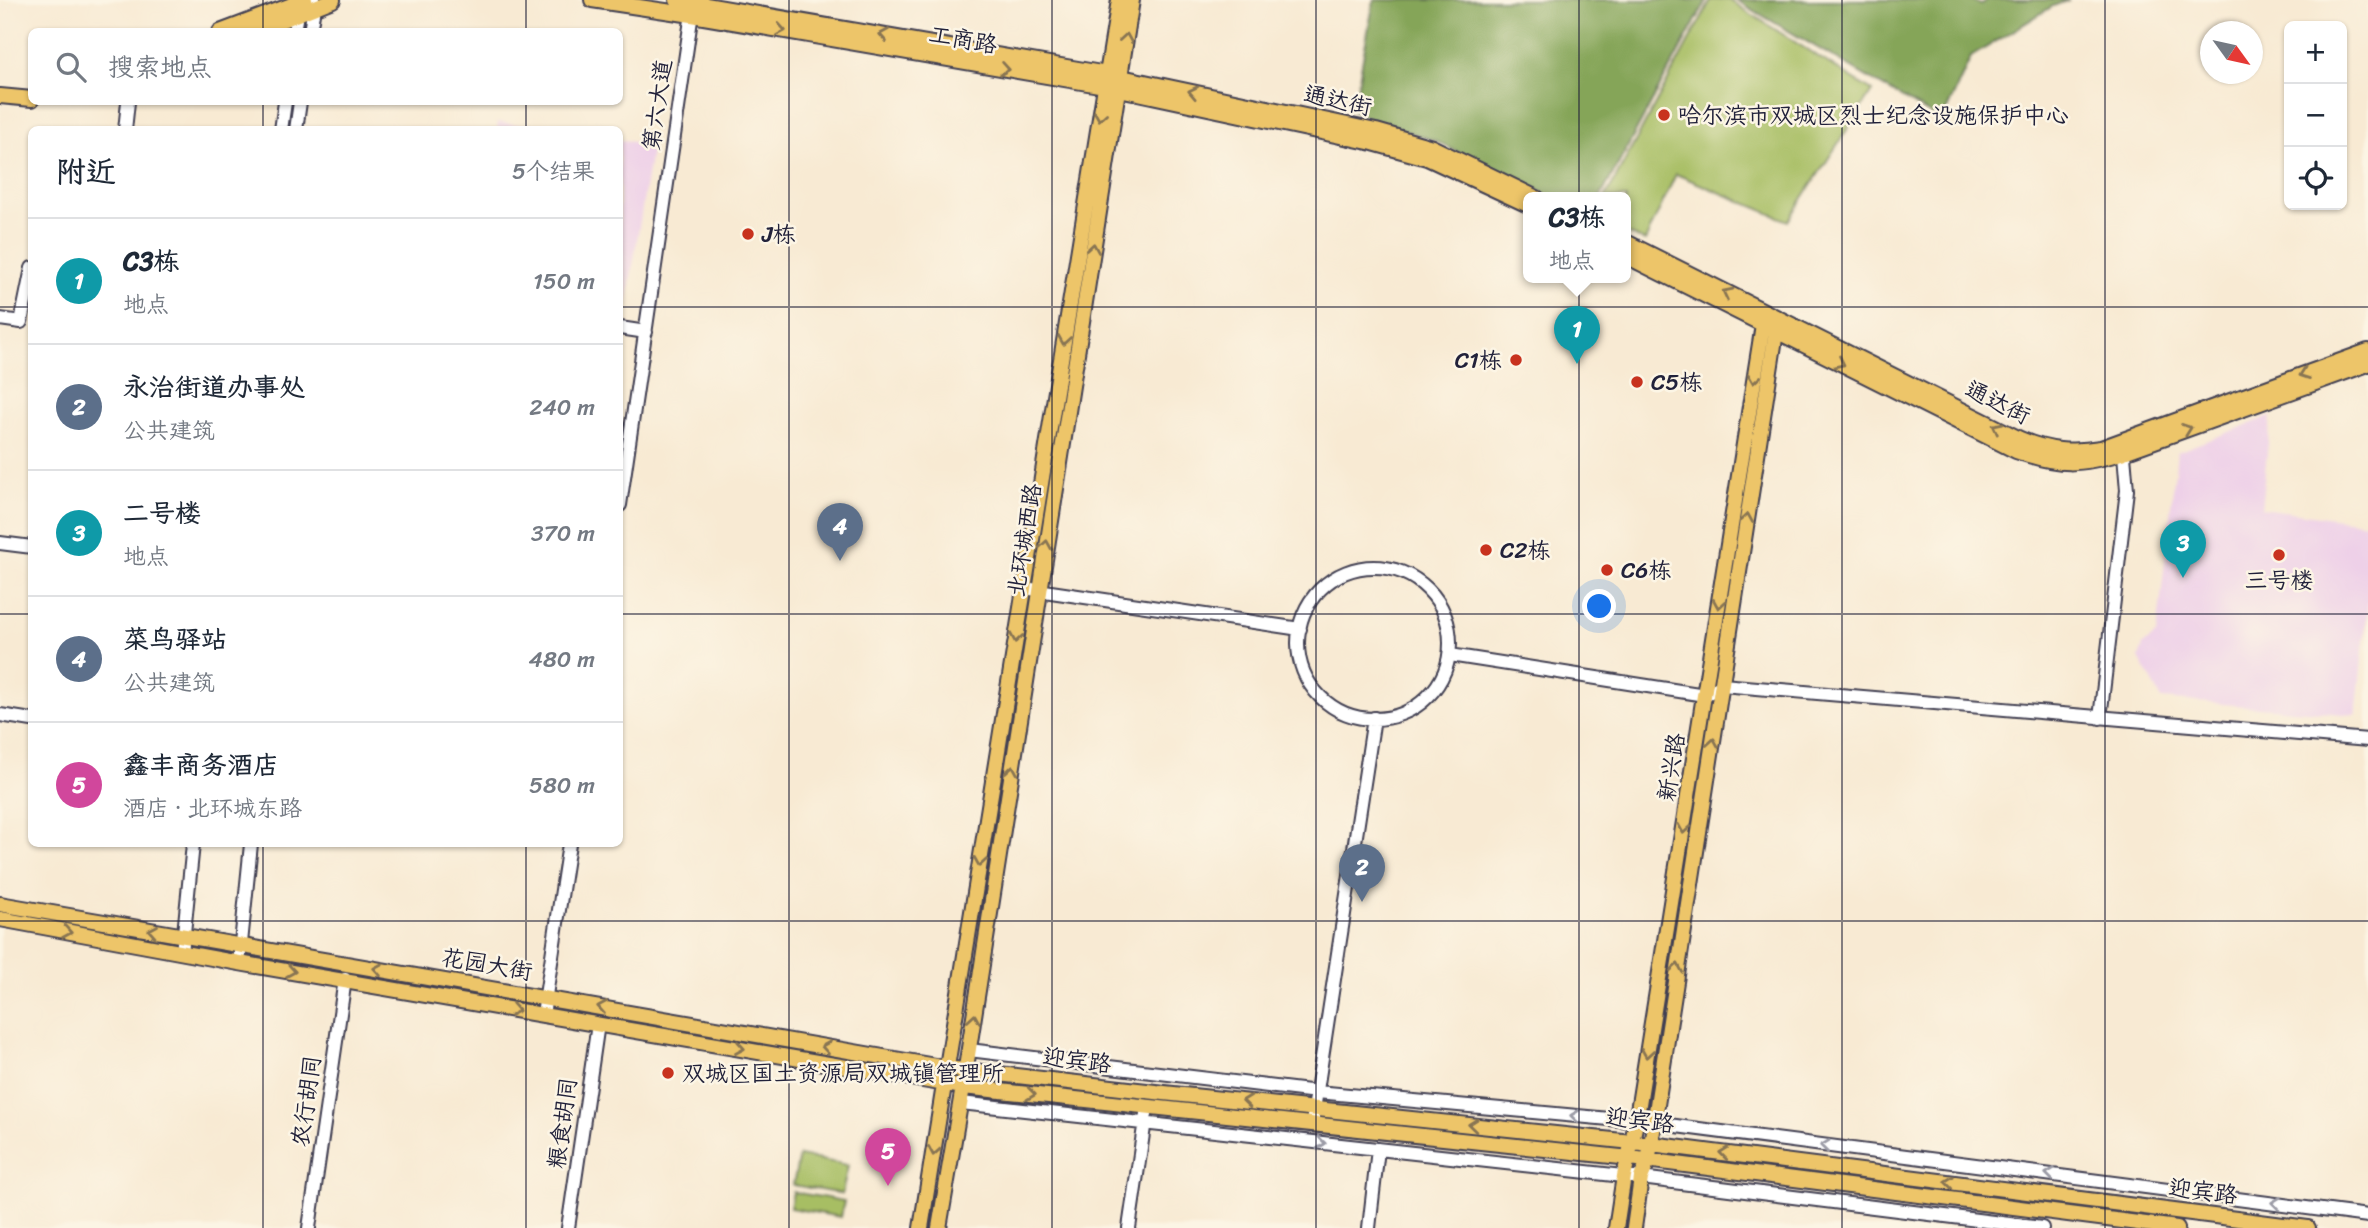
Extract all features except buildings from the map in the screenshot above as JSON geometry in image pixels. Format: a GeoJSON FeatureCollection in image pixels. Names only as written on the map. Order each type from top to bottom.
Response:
{"type":"FeatureCollection","features":[{"type":"Feature","properties":{"kind":"main road"},"geometry":{"type":"LineString","coordinates":[[232,28],[304,5],[333,0]]}},
{"type":"Feature","properties":{"kind":"main road","name":"工商路"},"geometry":{"type":"LineString","coordinates":[[677,0],[693,9]]}},
{"type":"Feature","properties":{"kind":"main road","name":"北环城西路"},"geometry":{"type":"LineString","coordinates":[[1113,82],[1119,0]]}},
{"type":"Feature","properties":{"kind":"main road","name":"北环城西路"},"geometry":{"type":"LineString","coordinates":[[921,1228],[1032,589],[1113,82],[1132,0]]}},
{"type":"Feature","properties":{"kind":"main road","name":"工商路"},"geometry":{"type":"LineString","coordinates":[[600,1],[693,9],[1113,82]]}},
{"type":"Feature","properties":{"kind":"main road"},"geometry":{"type":"LineString","coordinates":[[259,28],[304,5]]}},
{"type":"Feature","properties":{"kind":"main road","name":"通达街"},"geometry":{"type":"LineString","coordinates":[[1113,82],[1403,138],[1443,152],[1525,192]]}},
{"type":"Feature","properties":{"kind":"main road","name":"通达街"},"geometry":{"type":"LineString","coordinates":[[1113,82],[1427,158],[1523,203]]}},
{"type":"Feature","properties":{"kind":"main road"},"geometry":{"type":"LineString","coordinates":[[0,87],[28,90]]}},
{"type":"Feature","properties":{"kind":"main road"},"geometry":{"type":"LineString","coordinates":[[0,96],[28,99]]}},
{"type":"Feature","properties":{"kind":"main road","name":"通达街"},"geometry":{"type":"LineString","coordinates":[[1631,245],[1770,322]]}},
{"type":"Feature","properties":{"kind":"main road","name":"通达街"},"geometry":{"type":"LineString","coordinates":[[1631,258],[2045,449],[2082,452],[2123,447],[2368,364]]}},
{"type":"Feature","properties":{"kind":"main road","name":"新兴路"},"geometry":{"type":"LineString","coordinates":[[1634,1228],[1641,1178],[1651,1144],[1714,690],[1770,322]]}},
{"type":"Feature","properties":{"kind":"main road","name":"通达街"},"geometry":{"type":"LineString","coordinates":[[2123,447],[2186,415],[2368,351]]}},
{"type":"Feature","properties":{"kind":"main road","name":"北环城西路"},"geometry":{"type":"LineString","coordinates":[[939,1228],[969,1051],[1032,589]]}},
{"type":"Feature","properties":{"kind":"main road","name":"新兴路"},"geometry":{"type":"LineString","coordinates":[[1616,1228],[1714,690]]}},
{"type":"Feature","properties":{"kind":"main road","name":"花园大街"},"geometry":{"type":"LineString","coordinates":[[0,904],[966,1070]]}},
{"type":"Feature","properties":{"kind":"main road","name":"花园大街"},"geometry":{"type":"LineString","coordinates":[[0,919],[181,953],[963,1087]]}},
{"type":"Feature","properties":{"kind":"main road","name":"迎宾路"},"geometry":{"type":"LineString","coordinates":[[966,1070],[1651,1144],[2308,1228]]}},
{"type":"Feature","properties":{"kind":"main road","name":"迎宾路"},"geometry":{"type":"LineString","coordinates":[[963,1087],[1630,1158],[2177,1228]]}},
{"type":"Feature","properties":{"kind":"street"},"geometry":{"type":"LineString","coordinates":[[295,28],[304,5]]}},
{"type":"Feature","properties":{"kind":"street"},"geometry":{"type":"LineString","coordinates":[[304,5],[309,28]]}},
{"type":"Feature","properties":{"kind":"street","name":"第六大道"},"geometry":{"type":"LineString","coordinates":[[623,485],[693,9]]}},
{"type":"Feature","properties":{"kind":"street"},"geometry":{"type":"LineString","coordinates":[[125,126],[128,105]]}},
{"type":"Feature","properties":{"kind":"street"},"geometry":{"type":"LineString","coordinates":[[282,126],[285,105]]}},
{"type":"Feature","properties":{"kind":"street"},"geometry":{"type":"LineString","coordinates":[[297,126],[300,105]]}},
{"type":"Feature","properties":{"kind":"street"},"geometry":{"type":"LineString","coordinates":[[0,318],[21,322],[28,288]]}},
{"type":"Feature","properties":{"kind":"street"},"geometry":{"type":"LineString","coordinates":[[623,328],[646,332]]}},
{"type":"Feature","properties":{"kind":"street"},"geometry":{"type":"LineString","coordinates":[[2100,718],[2127,490],[2123,447]]}},
{"type":"Feature","properties":{"kind":"street"},"geometry":{"type":"LineString","coordinates":[[0,543],[28,546]]}},
{"type":"Feature","properties":{"kind":"street"},"geometry":{"type":"LineString","coordinates":[[1375,567],[1400,571],[1423,584],[1440,604],[1449,628],[1450,655],[1442,678],[1428,697],[1408,711],[1385,718],[1361,718],[1339,710],[1320,696],[1306,676],[1299,653],[1300,629],[1309,604],[1326,584],[1349,571],[1375,567]]}},
{"type":"Feature","properties":{"kind":"street"},"geometry":{"type":"LineString","coordinates":[[1032,589],[1300,629]]}},
{"type":"Feature","properties":{"kind":"street"},"geometry":{"type":"LineString","coordinates":[[1450,655],[1714,690],[2368,740]]}},
{"type":"Feature","properties":{"kind":"street"},"geometry":{"type":"LineString","coordinates":[[0,715],[28,719]]}},
{"type":"Feature","properties":{"kind":"street"},"geometry":{"type":"LineString","coordinates":[[1312,1123],[1374,718]]}},
{"type":"Feature","properties":{"kind":"street"},"geometry":{"type":"LineString","coordinates":[[181,953],[193,847]]}},
{"type":"Feature","properties":{"kind":"street"},"geometry":{"type":"LineString","coordinates":[[239,963],[251,847]]}},
{"type":"Feature","properties":{"kind":"street"},"geometry":{"type":"LineString","coordinates":[[543,1015],[569,847]]}},
{"type":"Feature","properties":{"kind":"street","name":"农行胡同"},"geometry":{"type":"LineString","coordinates":[[309,1228],[345,979]]}},
{"type":"Feature","properties":{"kind":"street","name":"粮食胡同"},"geometry":{"type":"LineString","coordinates":[[568,1228],[598,1024]]}},
{"type":"Feature","properties":{"kind":"street"},"geometry":{"type":"LineString","coordinates":[[969,1051],[1317,1092],[1653,1123],[2368,1216]]}},
{"type":"Feature","properties":{"kind":"street"},"geometry":{"type":"LineString","coordinates":[[961,1103],[1624,1176],[2042,1228]]}},
{"type":"Feature","properties":{"kind":"street"},"geometry":{"type":"LineString","coordinates":[[1129,1228],[1147,1107]]}},
{"type":"Feature","properties":{"kind":"street"},"geometry":{"type":"LineString","coordinates":[[1369,1228],[1374,1149],[1372,1130]]}},
{"type":"Feature","properties":{"kind":"shaded area"},"geometry":{"type":"Polygon","coordinates":[[[498,122],[528,126],[497,126],[498,122]]]}},
{"type":"Feature","properties":{"kind":"shaded area"},"geometry":{"type":"Polygon","coordinates":[[[623,140],[652,145],[626,309],[623,308],[623,140]]]}},
{"type":"Feature","properties":{"kind":"shaded area"},"geometry":{"type":"Polygon","coordinates":[[[2271,416],[2261,508],[2368,523],[2368,605],[2356,715],[2162,699],[2139,658],[2143,645],[2157,634],[2177,452],[2271,416]]]}},
{"type":"Feature","properties":{"kind":"green space"},"geometry":{"type":"Polygon","coordinates":[[[1374,0],[1707,0],[1603,192],[1541,192],[1433,140],[1369,119],[1353,110],[1374,0]]]}},
{"type":"Feature","properties":{"kind":"green space"},"geometry":{"type":"Polygon","coordinates":[[[1711,0],[1729,0],[1872,91],[1788,221],[1676,174],[1645,241],[1631,235],[1631,192],[1608,192],[1711,0]]]}},
{"type":"Feature","properties":{"kind":"green space"},"geometry":{"type":"Polygon","coordinates":[[[1736,0],[1972,0],[1981,5],[1989,0],[2069,0],[2053,6],[1971,57],[1942,121],[1736,0]]]}},
{"type":"Feature","properties":{"kind":"green space"},"geometry":{"type":"Polygon","coordinates":[[[799,1156],[848,1165],[842,1194],[793,1185],[799,1156]]]}},
{"type":"Feature","properties":{"kind":"green space"},"geometry":{"type":"Polygon","coordinates":[[[793,1192],[844,1201],[841,1217],[790,1208],[793,1192]]]}},
{"type":"Feature","properties":{"kind":"place","name":"哈尔滨市双城区烈士纪念设施保护中心"},"geometry":{"type":"Point","coordinates":[1664,115]}},
{"type":"Feature","properties":{"kind":"place","name":"J栋"},"geometry":{"type":"Point","coordinates":[748,234]}},
{"type":"Feature","properties":{"kind":"place","name":"C1栋"},"geometry":{"type":"Point","coordinates":[1516,360]}},
{"type":"Feature","properties":{"kind":"place","name":"C3栋"},"geometry":{"type":"Point","coordinates":[1577,364]}},
{"type":"Feature","properties":{"kind":"place","name":"C5栋"},"geometry":{"type":"Point","coordinates":[1637,382]}},
{"type":"Feature","properties":{"kind":"place","name":"C2栋"},"geometry":{"type":"Point","coordinates":[1486,550]}},
{"type":"Feature","properties":{"kind":"place","name":"三号楼"},"geometry":{"type":"Point","coordinates":[2279,555]}},
{"type":"Feature","properties":{"kind":"place","name":"菜鸟驿站"},"geometry":{"type":"Point","coordinates":[840,561]}},
{"type":"Feature","properties":{"kind":"place","name":"C6栋"},"geometry":{"type":"Point","coordinates":[1607,570]}},
{"type":"Feature","properties":{"kind":"place","name":"二号楼"},"geometry":{"type":"Point","coordinates":[2183,578]}},
{"type":"Feature","properties":{"kind":"place","name":"永治街道办事处"},"geometry":{"type":"Point","coordinates":[1362,902]}},
{"type":"Feature","properties":{"kind":"place","name":"双城区国土资源局双城镇管理所"},"geometry":{"type":"Point","coordinates":[668,1073]}},
{"type":"Feature","properties":{"kind":"place","name":"鑫丰商务酒店"},"geometry":{"type":"Point","coordinates":[888,1186]}}]}
